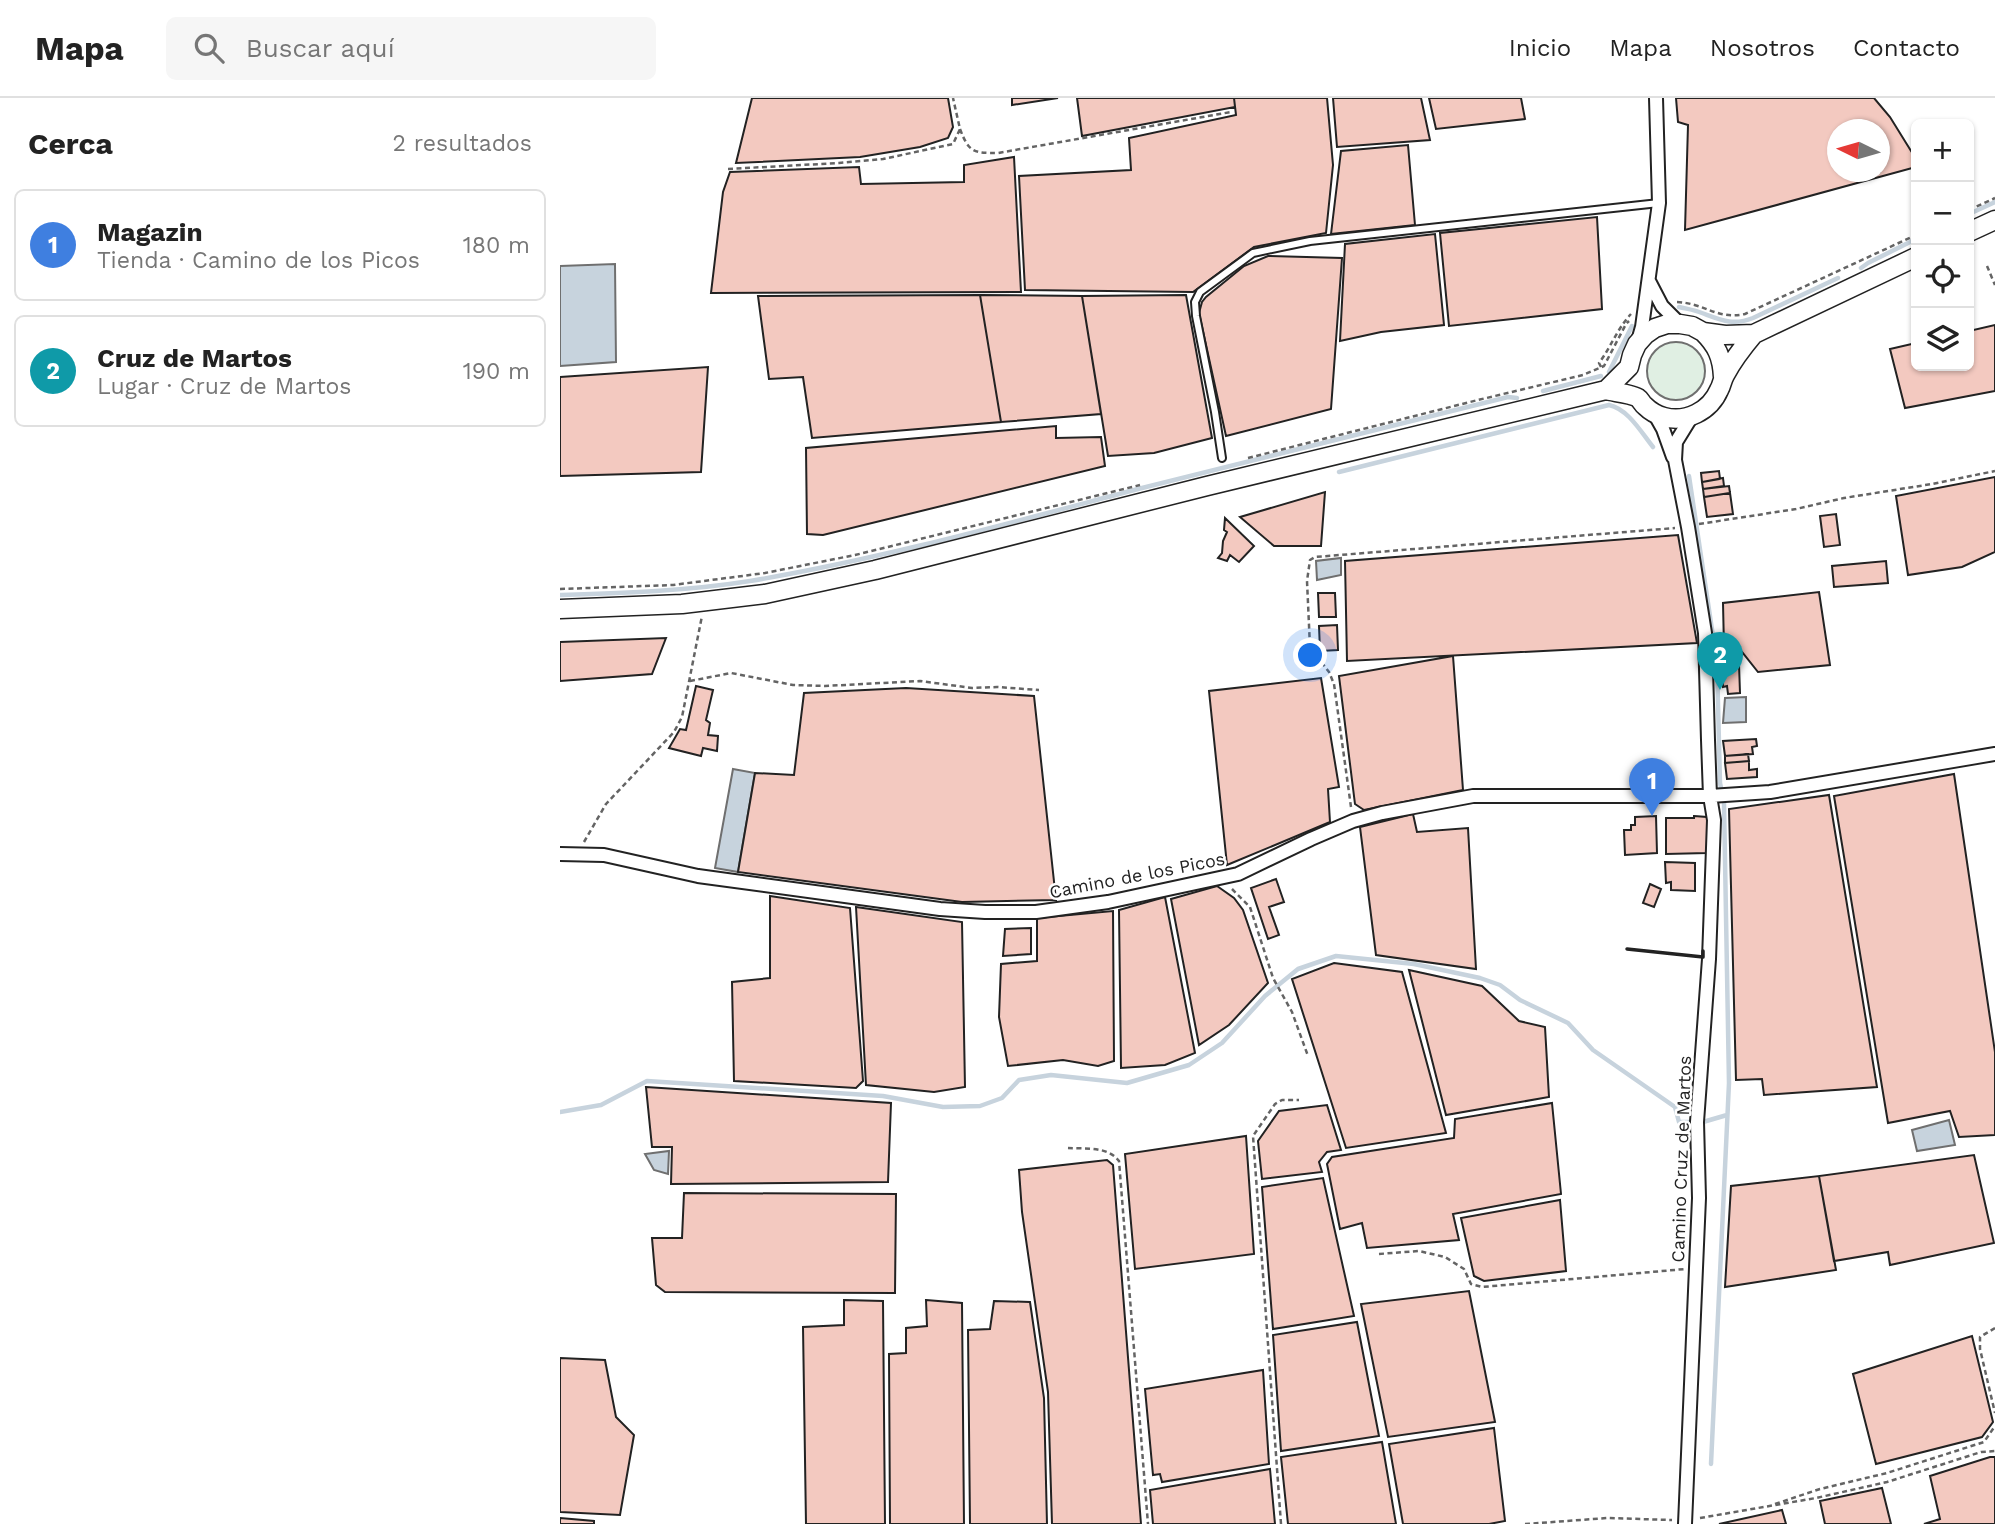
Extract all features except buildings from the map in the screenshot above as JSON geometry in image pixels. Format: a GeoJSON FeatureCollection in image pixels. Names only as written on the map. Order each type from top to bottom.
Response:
{"type":"FeatureCollection","features":[{"type":"Feature","properties":{"kind":"main road"},"geometry":{"type":"LineString","coordinates":[[1974,230],[1995,220]]}},
{"type":"Feature","properties":{"kind":"main road"},"geometry":{"type":"LineString","coordinates":[[1703,332],[1725,335],[1754,334],[1911,259]]}},
{"type":"Feature","properties":{"kind":"main road"},"geometry":{"type":"LineString","coordinates":[[560,608],[681,604],[765,594],[875,570],[1207,486],[1606,390],[1637,397],[1654,413],[1667,417],[1692,416],[1704,410],[1720,390],[1723,360],[1716,344],[1703,332],[1692,326],[1668,324],[1645,335],[1637,344],[1629,367],[1606,390]]}},
{"type":"Feature","properties":{"kind":"main road"},"geometry":{"type":"LineString","coordinates":[[1723,377],[1754,334]]}},
{"type":"Feature","properties":{"kind":"street"},"geometry":{"type":"LineString","coordinates":[[1637,344],[1645,307],[1659,203],[1656,98]]}},
{"type":"Feature","properties":{"kind":"street"},"geometry":{"type":"LineString","coordinates":[[1649,281],[1661,306],[1680,324]]}},
{"type":"Feature","properties":{"kind":"street"},"geometry":{"type":"LineString","coordinates":[[1654,413],[1675,460]]}},
{"type":"Feature","properties":{"kind":"street"},"geometry":{"type":"LineString","coordinates":[[1675,460],[1676,442],[1692,416]]}},
{"type":"Feature","properties":{"kind":"street","name":"Camino Cruz de Martos"},"geometry":{"type":"LineString","coordinates":[[1675,460],[1705,633],[1719,796],[1714,820],[1709,959],[1698,1122],[1699,1198],[1685,1522]]}},
{"type":"Feature","properties":{"kind":"street","name":"Camino de los Picos"},"geometry":{"type":"LineString","coordinates":[[560,854],[604,855],[698,876],[940,909],[1036,912],[1108,902],[1238,874],[1353,821],[1473,796],[1719,796],[1770,792],[1995,754]]}},
{"type":"Feature","properties":{"kind":"lane"},"geometry":{"type":"LineString","coordinates":[[1222,458],[1195,302],[1200,292],[1253,253],[1310,241],[1659,203]]}},
{"type":"Feature","properties":{"kind":"path"},"geometry":{"type":"LineString","coordinates":[[953,98],[966,146],[978,153],[998,153],[1231,112]]}},
{"type":"Feature","properties":{"kind":"path"},"geometry":{"type":"LineString","coordinates":[[728,169],[883,159],[953,144],[960,129]]}},
{"type":"Feature","properties":{"kind":"path"},"geometry":{"type":"LineString","coordinates":[[1974,208],[1995,198]]}},
{"type":"Feature","properties":{"kind":"path"},"geometry":{"type":"LineString","coordinates":[[1661,306],[1684,302],[1733,317],[1745,314],[1911,237]]}},
{"type":"Feature","properties":{"kind":"path"},"geometry":{"type":"LineString","coordinates":[[1987,266],[1995,285]]}},
{"type":"Feature","properties":{"kind":"path"},"geometry":{"type":"LineString","coordinates":[[1239,461],[1602,368],[1626,324],[1645,307],[1642,303],[1622,324],[1599,363],[1602,368],[1605,373],[1606,390]]}},
{"type":"Feature","properties":{"kind":"path"},"geometry":{"type":"LineString","coordinates":[[1705,523],[1796,509],[1995,471]]}},
{"type":"Feature","properties":{"kind":"path"},"geometry":{"type":"LineString","coordinates":[[560,589],[673,585],[765,573],[855,555],[1146,484]]}},
{"type":"Feature","properties":{"kind":"path"},"geometry":{"type":"LineString","coordinates":[[1353,821],[1334,684],[1329,672],[1310,647],[1307,581],[1310,560],[1315,557],[1688,527]]}},
{"type":"Feature","properties":{"kind":"path"},"geometry":{"type":"LineString","coordinates":[[578,854],[606,804],[674,732],[682,717],[705,601]]}},
{"type":"Feature","properties":{"kind":"path"},"geometry":{"type":"LineString","coordinates":[[690,681],[731,673],[793,685],[920,681],[972,688],[1039,690]]}},
{"type":"Feature","properties":{"kind":"path"},"geometry":{"type":"LineString","coordinates":[[1219,878],[1250,907],[1273,978],[1292,1012],[1308,1056]]}},
{"type":"Feature","properties":{"kind":"path"},"geometry":{"type":"LineString","coordinates":[[1281,1524],[1253,1136],[1275,1104],[1282,1100],[1299,1100]]}},
{"type":"Feature","properties":{"kind":"path"},"geometry":{"type":"LineString","coordinates":[[1068,1148],[1106,1151],[1119,1161],[1148,1524]]}},
{"type":"Feature","properties":{"kind":"path"},"geometry":{"type":"LineString","coordinates":[[1379,1254],[1419,1251],[1445,1257],[1464,1269],[1471,1284],[1482,1287],[1695,1268]]}},
{"type":"Feature","properties":{"kind":"path"},"geometry":{"type":"LineString","coordinates":[[1995,1328],[1980,1337],[1980,1349],[1995,1413]]}},
{"type":"Feature","properties":{"kind":"path"},"geometry":{"type":"LineString","coordinates":[[1765,1507],[1984,1442],[1995,1426]]}},
{"type":"Feature","properties":{"kind":"path"},"geometry":{"type":"LineString","coordinates":[[1525,1524],[1607,1518],[1685,1522],[1887,1482],[1981,1452],[1995,1451]]}},
{"type":"Feature","properties":{"kind":"green space"},"geometry":{"type":"Polygon","coordinates":[[[1676,342],[1687,344],[1700,355],[1705,371],[1703,382],[1692,395],[1676,400],[1665,398],[1652,387],[1647,371],[1649,360],[1660,347],[1676,342]]]}},
{"type":"Feature","properties":{"kind":"shaded area"},"geometry":{"type":"Polygon","coordinates":[[[615,264],[616,362],[560,366],[560,266],[615,264]]]}},
{"type":"Feature","properties":{"kind":"shaded area"},"geometry":{"type":"Polygon","coordinates":[[[1341,558],[1341,575],[1317,580],[1316,561],[1341,558]]]}},
{"type":"Feature","properties":{"kind":"shaded area"},"geometry":{"type":"Polygon","coordinates":[[[1746,697],[1746,722],[1723,723],[1725,698],[1746,697]]]}},
{"type":"Feature","properties":{"kind":"shaded area"},"geometry":{"type":"Polygon","coordinates":[[[733,769],[755,773],[738,872],[715,868],[733,769]]]}},
{"type":"Feature","properties":{"kind":"shaded area"},"geometry":{"type":"Polygon","coordinates":[[[1949,1120],[1955,1145],[1917,1151],[1912,1130],[1949,1120]]]}},
{"type":"Feature","properties":{"kind":"shaded area"},"geometry":{"type":"Polygon","coordinates":[[[669,1151],[668,1174],[654,1170],[645,1154],[669,1151]]]}},
{"type":"Feature","properties":{"kind":"waterway"},"geometry":{"type":"LineString","coordinates":[[1974,212],[1995,202]]}},
{"type":"Feature","properties":{"kind":"waterway"},"geometry":{"type":"LineString","coordinates":[[1861,268],[1911,242]]}},
{"type":"Feature","properties":{"kind":"waterway"},"geometry":{"type":"LineString","coordinates":[[1679,307],[1721,320],[1739,322],[1838,278]]}},
{"type":"Feature","properties":{"kind":"waterway"},"geometry":{"type":"LineString","coordinates":[[1609,372],[1632,326]]}},
{"type":"Feature","properties":{"kind":"waterway"},"geometry":{"type":"LineString","coordinates":[[1543,391],[1601,376]]}},
{"type":"Feature","properties":{"kind":"waterway"},"geometry":{"type":"LineString","coordinates":[[560,595],[703,587],[848,562],[1508,397],[1517,398]]}},
{"type":"Feature","properties":{"kind":"waterway"},"geometry":{"type":"LineString","coordinates":[[1339,472],[1609,405],[1628,416],[1653,447]]}},
{"type":"Feature","properties":{"kind":"waterway"},"geometry":{"type":"LineString","coordinates":[[1689,476],[1717,663],[1720,783],[1724,803],[1729,1083],[1711,1464]]}},
{"type":"Feature","properties":{"kind":"waterway"},"geometry":{"type":"LineString","coordinates":[[560,1112],[601,1105],[647,1081],[883,1096],[943,1107],[980,1106],[1002,1098],[1019,1080],[1051,1075],[1127,1083],[1189,1065],[1222,1043],[1265,996],[1298,969],[1336,956],[1414,964],[1500,985],[1520,1000],[1568,1023],[1593,1050],[1675,1107],[1679,1122],[1691,1122]]}},
{"type":"Feature","properties":{"kind":"waterway"},"geometry":{"type":"LineString","coordinates":[[1703,1122],[1727,1115]]}},
{"type":"Feature","properties":{"kind":"wall"},"geometry":{"type":"LineString","coordinates":[[1627,949],[1703,957],[1703,951]]}},
{"type":"Feature","properties":{"kind":"place","name":"Cruz de Martos"},"geometry":{"type":"Point","coordinates":[1720,690]}},
{"type":"Feature","properties":{"kind":"place","name":"Magazin"},"geometry":{"type":"Point","coordinates":[1652,816]}}]}
